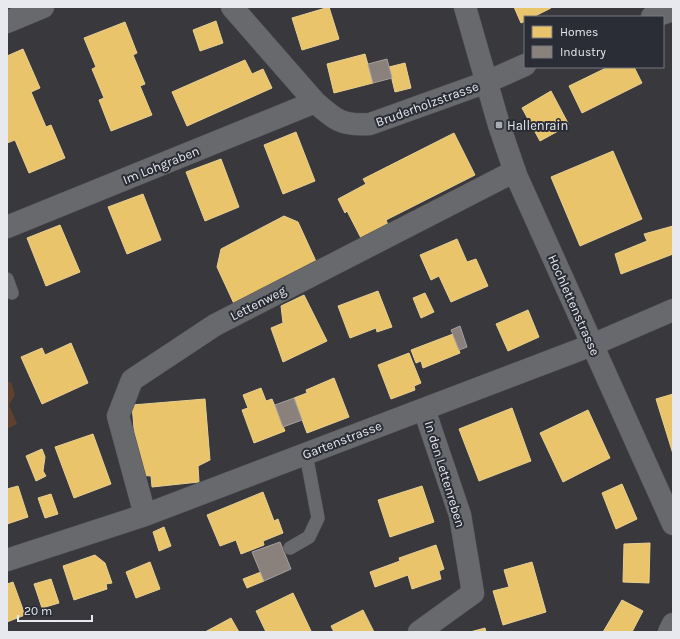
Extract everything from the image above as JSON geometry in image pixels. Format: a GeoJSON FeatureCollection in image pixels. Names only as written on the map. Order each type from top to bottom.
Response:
{"type":"FeatureCollection","features":[{"type":"Feature","properties":{"kind":"street"},"geometry":{"type":"LineString","coordinates":[[7,22],[43,7]]}},
{"type":"Feature","properties":{"kind":"street","name":"Bruderholzstrasse"},"geometry":{"type":"LineString","coordinates":[[232,7],[315,102],[330,115],[343,122],[354,125],[370,124],[487,82],[524,65]]}},
{"type":"Feature","properties":{"kind":"street"},"geometry":{"type":"LineString","coordinates":[[465,7],[487,82]]}},
{"type":"Feature","properties":{"kind":"street"},"geometry":{"type":"LineString","coordinates":[[655,16],[673,10]]}},
{"type":"Feature","properties":{"kind":"street","name":"Hochlettenstrasse"},"geometry":{"type":"LineString","coordinates":[[487,82],[515,171],[673,524]]}},
{"type":"Feature","properties":{"kind":"street","name":"Im Lohgraben"},"geometry":{"type":"LineString","coordinates":[[7,227],[315,102]]}},
{"type":"Feature","properties":{"kind":"street","name":"Lettenweg"},"geometry":{"type":"LineString","coordinates":[[145,515],[118,416],[132,380],[215,325],[515,171]]}},
{"type":"Feature","properties":{"kind":"street","name":"Gartenstrasse"},"geometry":{"type":"LineString","coordinates":[[7,560],[145,515],[592,345],[673,310]]}},
{"type":"Feature","properties":{"kind":"street","name":"In den Lettenreben"},"geometry":{"type":"LineString","coordinates":[[419,632],[473,593],[460,515],[424,409]]}},
{"type":"Feature","properties":{"kind":"street"},"geometry":{"type":"LineString","coordinates":[[669,632],[673,624]]}},
{"type":"Feature","properties":{"kind":"lane"},"geometry":{"type":"LineString","coordinates":[[7,279],[12,293]]}},
{"type":"Feature","properties":{"kind":"lane"},"geometry":{"type":"LineString","coordinates":[[290,548],[308,537],[318,518],[306,454]]}},
{"type":"Feature","properties":{"kind":"shaded area"},"geometry":{"type":"Polygon","coordinates":[[[7,382],[11,382],[15,395],[9,405],[17,424],[7,429],[7,382]]]}},
{"type":"Feature","properties":{"kind":"building: Homes"},"geometry":{"type":"Polygon","coordinates":[[[329,7],[339,39],[302,50],[292,18],[329,7]]]}},
{"type":"Feature","properties":{"kind":"building: Homes"},"geometry":{"type":"Polygon","coordinates":[[[514,7],[551,8],[535,16],[524,16],[524,22],[521,23],[514,7]]]}},
{"type":"Feature","properties":{"kind":"building: Homes"},"geometry":{"type":"Polygon","coordinates":[[[216,21],[223,43],[200,51],[193,30],[216,21]]]}},
{"type":"Feature","properties":{"kind":"building: Homes"},"geometry":{"type":"Polygon","coordinates":[[[125,22],[137,53],[133,55],[145,84],[140,86],[152,115],[111,131],[99,100],[104,98],[92,69],[96,67],[84,38],[125,22]]]}},
{"type":"Feature","properties":{"kind":"building: Homes"},"geometry":{"type":"Polygon","coordinates":[[[23,49],[40,88],[31,92],[46,127],[51,125],[65,158],[29,173],[15,140],[7,143],[7,56],[23,49]]]}},
{"type":"Feature","properties":{"kind":"building: Homes"},"geometry":{"type":"Polygon","coordinates":[[[365,54],[373,83],[334,93],[327,64],[365,54]]]}},
{"type":"Feature","properties":{"kind":"building: Homes"},"geometry":{"type":"Polygon","coordinates":[[[245,60],[252,74],[263,69],[272,88],[187,126],[172,92],[245,60]]]}},
{"type":"Feature","properties":{"kind":"building: Homes"},"geometry":{"type":"Polygon","coordinates":[[[405,63],[411,88],[395,92],[389,67],[405,63]]]}},
{"type":"Feature","properties":{"kind":"building: Homes"},"geometry":{"type":"Polygon","coordinates":[[[606,68],[634,68],[642,83],[582,113],[569,86],[606,68]]]}},
{"type":"Feature","properties":{"kind":"building: Homes"},"geometry":{"type":"Polygon","coordinates":[[[551,91],[569,125],[540,141],[522,108],[551,91]]]}},
{"type":"Feature","properties":{"kind":"building: Homes"},"geometry":{"type":"Polygon","coordinates":[[[296,132],[315,181],[283,194],[264,145],[296,132]]]}},
{"type":"Feature","properties":{"kind":"building: Homes"},"geometry":{"type":"Polygon","coordinates":[[[454,133],[475,175],[386,220],[388,225],[361,238],[347,211],[345,213],[338,199],[366,184],[363,179],[454,133]]]}},
{"type":"Feature","properties":{"kind":"building: Homes"},"geometry":{"type":"Polygon","coordinates":[[[613,151],[642,219],[580,246],[551,177],[613,151]]]}},
{"type":"Feature","properties":{"kind":"building: Homes"},"geometry":{"type":"Polygon","coordinates":[[[221,159],[239,207],[205,221],[186,172],[221,159]]]}},
{"type":"Feature","properties":{"kind":"building: Homes"},"geometry":{"type":"Polygon","coordinates":[[[143,194],[161,240],[127,254],[108,207],[143,194]]]}},
{"type":"Feature","properties":{"kind":"building: Homes"},"geometry":{"type":"Polygon","coordinates":[[[284,216],[298,222],[320,270],[236,308],[217,267],[221,249],[284,216]]]}},
{"type":"Feature","properties":{"kind":"building: Homes"},"geometry":{"type":"Polygon","coordinates":[[[60,225],[80,272],[46,286],[27,238],[60,225]]]}},
{"type":"Feature","properties":{"kind":"building: Homes"},"geometry":{"type":"Polygon","coordinates":[[[673,226],[673,254],[621,274],[615,254],[647,241],[644,234],[673,226]]]}},
{"type":"Feature","properties":{"kind":"building: Homes"},"geometry":{"type":"Polygon","coordinates":[[[457,239],[467,262],[476,259],[488,286],[451,302],[439,276],[431,280],[420,255],[457,239]]]}},
{"type":"Feature","properties":{"kind":"building: Homes"},"geometry":{"type":"Polygon","coordinates":[[[378,291],[392,327],[377,332],[376,328],[350,338],[338,306],[378,291]]]}},
{"type":"Feature","properties":{"kind":"building: Homes"},"geometry":{"type":"Polygon","coordinates":[[[425,293],[434,312],[421,318],[413,298],[425,293]]]}},
{"type":"Feature","properties":{"kind":"building: Homes"},"geometry":{"type":"Polygon","coordinates":[[[304,295],[327,341],[283,362],[271,328],[283,323],[281,306],[304,295]]]}},
{"type":"Feature","properties":{"kind":"building: Homes"},"geometry":{"type":"Polygon","coordinates":[[[528,310],[539,337],[508,351],[496,324],[528,310]]]}},
{"type":"Feature","properties":{"kind":"building: Homes"},"geometry":{"type":"Polygon","coordinates":[[[453,334],[460,353],[423,368],[421,361],[416,363],[411,350],[453,334]]]}},
{"type":"Feature","properties":{"kind":"building: Homes"},"geometry":{"type":"Polygon","coordinates":[[[71,343],[88,383],[42,404],[21,357],[42,348],[45,355],[71,343]]]}},
{"type":"Feature","properties":{"kind":"building: Homes"},"geometry":{"type":"Polygon","coordinates":[[[409,353],[421,383],[414,386],[415,390],[391,399],[378,365],[409,353]]]}},
{"type":"Feature","properties":{"kind":"building: Homes"},"geometry":{"type":"Polygon","coordinates":[[[334,378],[349,417],[307,433],[294,398],[307,393],[306,390],[334,378]]]}},
{"type":"Feature","properties":{"kind":"building: Homes"},"geometry":{"type":"Polygon","coordinates":[[[261,388],[266,401],[272,399],[285,431],[254,443],[242,410],[248,408],[243,395],[261,388]]]}},
{"type":"Feature","properties":{"kind":"building: Homes"},"geometry":{"type":"Polygon","coordinates":[[[673,394],[673,454],[656,399],[673,394]]]}},
{"type":"Feature","properties":{"kind":"building: Homes"},"geometry":{"type":"Polygon","coordinates":[[[205,399],[210,460],[198,466],[199,482],[152,487],[151,476],[138,475],[132,405],[205,399]]]}},
{"type":"Feature","properties":{"kind":"building: Homes"},"geometry":{"type":"Polygon","coordinates":[[[512,408],[531,461],[479,481],[459,429],[512,408]]]}},
{"type":"Feature","properties":{"kind":"building: Homes"},"geometry":{"type":"Polygon","coordinates":[[[588,410],[610,458],[563,482],[540,433],[588,410]]]}},
{"type":"Feature","properties":{"kind":"building: Homes"},"geometry":{"type":"Polygon","coordinates":[[[93,434],[111,484],[74,498],[55,447],[93,434]]]}},
{"type":"Feature","properties":{"kind":"building: Homes"},"geometry":{"type":"Polygon","coordinates":[[[42,449],[45,457],[43,471],[46,476],[36,481],[26,456],[42,449]]]}},
{"type":"Feature","properties":{"kind":"building: Homes"},"geometry":{"type":"Polygon","coordinates":[[[622,484],[637,519],[616,529],[602,493],[622,484]]]}},
{"type":"Feature","properties":{"kind":"building: Homes"},"geometry":{"type":"Polygon","coordinates":[[[18,486],[28,517],[7,524],[7,489],[18,486]]]}},
{"type":"Feature","properties":{"kind":"building: Homes"},"geometry":{"type":"Polygon","coordinates":[[[422,486],[434,522],[390,537],[378,500],[422,486]]]}},
{"type":"Feature","properties":{"kind":"building: Homes"},"geometry":{"type":"Polygon","coordinates":[[[263,492],[274,521],[278,519],[283,533],[263,541],[264,545],[241,554],[236,540],[220,546],[207,515],[263,492]]]}},
{"type":"Feature","properties":{"kind":"building: Homes"},"geometry":{"type":"Polygon","coordinates":[[[51,494],[58,514],[45,518],[38,498],[51,494]]]}},
{"type":"Feature","properties":{"kind":"building: Homes"},"geometry":{"type":"Polygon","coordinates":[[[164,527],[171,546],[159,551],[153,532],[164,527]]]}},
{"type":"Feature","properties":{"kind":"building: Homes"},"geometry":{"type":"Polygon","coordinates":[[[650,543],[649,583],[623,582],[624,544],[650,543]]]}},
{"type":"Feature","properties":{"kind":"building: Homes"},"geometry":{"type":"Polygon","coordinates":[[[436,545],[444,569],[439,571],[441,579],[412,589],[408,575],[375,587],[370,572],[400,561],[399,558],[436,545]]]}},
{"type":"Feature","properties":{"kind":"building: Homes"},"geometry":{"type":"Polygon","coordinates":[[[95,555],[105,563],[112,583],[106,584],[107,589],[74,600],[63,566],[95,555]]]}},
{"type":"Feature","properties":{"kind":"building: Homes"},"geometry":{"type":"Polygon","coordinates":[[[150,562],[160,589],[136,598],[126,572],[150,562]]]}},
{"type":"Feature","properties":{"kind":"building: Homes"},"geometry":{"type":"Polygon","coordinates":[[[532,562],[546,612],[503,625],[493,591],[509,587],[504,570],[532,562]]]}},
{"type":"Feature","properties":{"kind":"building: Homes"},"geometry":{"type":"Polygon","coordinates":[[[261,572],[264,581],[247,588],[243,579],[261,572]]]}},
{"type":"Feature","properties":{"kind":"building: Homes"},"geometry":{"type":"Polygon","coordinates":[[[51,579],[59,603],[42,608],[34,584],[51,579]]]}},
{"type":"Feature","properties":{"kind":"building: Homes"},"geometry":{"type":"Polygon","coordinates":[[[13,582],[25,615],[7,622],[7,584],[13,582]]]}},
{"type":"Feature","properties":{"kind":"building: Homes"},"geometry":{"type":"Polygon","coordinates":[[[293,593],[311,631],[266,632],[256,611],[293,593]]]}},
{"type":"Feature","properties":{"kind":"building: Homes"},"geometry":{"type":"Polygon","coordinates":[[[622,600],[643,611],[632,632],[603,632],[622,600]]]}},
{"type":"Feature","properties":{"kind":"building: Homes"},"geometry":{"type":"Polygon","coordinates":[[[363,610],[374,632],[334,632],[331,626],[363,610]]]}},
{"type":"Feature","properties":{"kind":"building: Homes"},"geometry":{"type":"Polygon","coordinates":[[[231,618],[239,632],[205,632],[231,618]]]}},
{"type":"Feature","properties":{"kind":"building: Homes"},"geometry":{"type":"Polygon","coordinates":[[[485,628],[486,632],[470,632],[485,628]]]}},
{"type":"Feature","properties":{"kind":"building: Industry"},"geometry":{"type":"Polygon","coordinates":[[[387,59],[392,78],[373,83],[368,64],[387,59]]]}},
{"type":"Feature","properties":{"kind":"building: Industry"},"geometry":{"type":"Polygon","coordinates":[[[460,326],[467,347],[459,350],[451,330],[460,326]]]}},
{"type":"Feature","properties":{"kind":"building: Industry"},"geometry":{"type":"Polygon","coordinates":[[[294,398],[302,420],[283,427],[275,405],[294,398]]]}},
{"type":"Feature","properties":{"kind":"building: Industry"},"geometry":{"type":"Polygon","coordinates":[[[280,542],[291,569],[264,581],[252,552],[280,542]]]}},
{"type":"Feature","properties":{"kind":"place","name":"Hallenrain"},"geometry":{"type":"Point","coordinates":[499,125]}}]}
